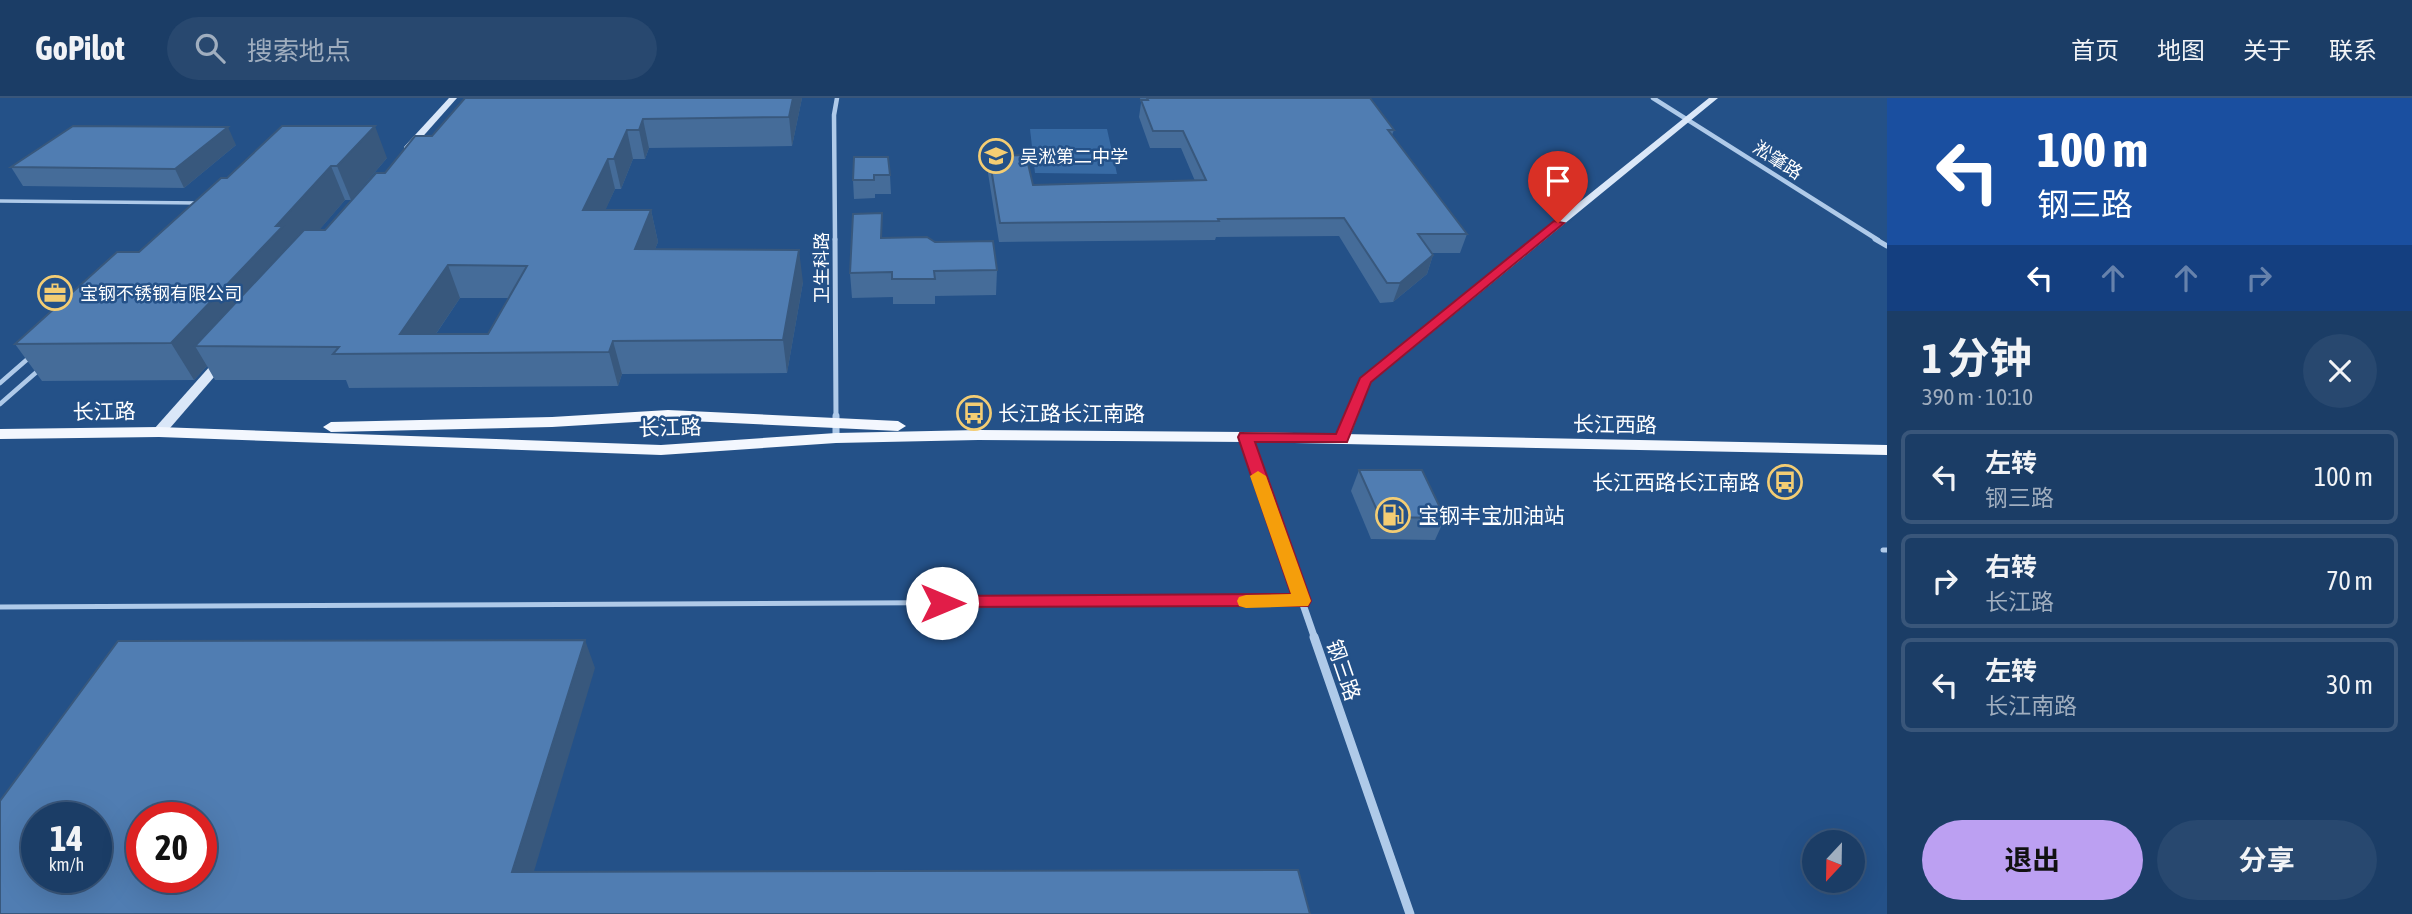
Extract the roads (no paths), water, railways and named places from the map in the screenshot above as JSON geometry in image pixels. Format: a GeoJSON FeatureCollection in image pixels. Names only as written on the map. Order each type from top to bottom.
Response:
{"type":"FeatureCollection","features":[{"type":"Feature","properties":{"kind":"main road"},"geometry":{"type":"LineString","coordinates":[[398,161],[453,98]]}},
{"type":"Feature","properties":{"kind":"main road"},"geometry":{"type":"LineString","coordinates":[[1342,439],[1365,380],[1714,98]]}},
{"type":"Feature","properties":{"kind":"main road"},"geometry":{"type":"LineString","coordinates":[[159,432],[232,348]]}},
{"type":"Feature","properties":{"kind":"main road"},"geometry":{"type":"LineString","coordinates":[[159,432],[552,422],[668,415],[836,431]]}},
{"type":"Feature","properties":{"kind":"main road","name":"长江路"},"geometry":{"type":"LineString","coordinates":[[0,434],[159,432],[661,450],[836,431],[1342,439]]}},
{"type":"Feature","properties":{"kind":"main road","name":"长江西路"},"geometry":{"type":"LineString","coordinates":[[1342,439],[1887,450]]}},
{"type":"Feature","properties":{"kind":"street","name":"卫生科路"},"geometry":{"type":"LineString","coordinates":[[836,431],[834,115],[837,98]]}},
{"type":"Feature","properties":{"kind":"street","name":"淞肇路"},"geometry":{"type":"LineString","coordinates":[[1653,98],[1887,246]]}},
{"type":"Feature","properties":{"kind":"street","name":"钢三路"},"geometry":{"type":"LineString","coordinates":[[1245,437],[1410,914]]}},
{"type":"Feature","properties":{"kind":"lane"},"geometry":{"type":"LineString","coordinates":[[0,201],[202,203],[200,210]]}},
{"type":"Feature","properties":{"kind":"lane"},"geometry":{"type":"LineString","coordinates":[[0,383],[32,355]]}},
{"type":"Feature","properties":{"kind":"lane"},"geometry":{"type":"LineString","coordinates":[[0,404],[42,367]]}},
{"type":"Feature","properties":{"kind":"lane"},"geometry":{"type":"LineString","coordinates":[[0,607],[1302,601]]}},
{"type":"Feature","properties":{"kind":"place","name":"吴淞第二中学"},"geometry":{"type":"Point","coordinates":[996,156]}},
{"type":"Feature","properties":{"kind":"place","name":"宝钢不锈钢有限公司"},"geometry":{"type":"Point","coordinates":[55,293]}},
{"type":"Feature","properties":{"kind":"place","name":"长江路长江南路"},"geometry":{"type":"Point","coordinates":[974,413]}},
{"type":"Feature","properties":{"kind":"place","name":"长江西路长江南路"},"geometry":{"type":"Point","coordinates":[1785,482]}},
{"type":"Feature","properties":{"kind":"place","name":"宝钢丰宝加油站"},"geometry":{"type":"Point","coordinates":[1393,515]}}]}
